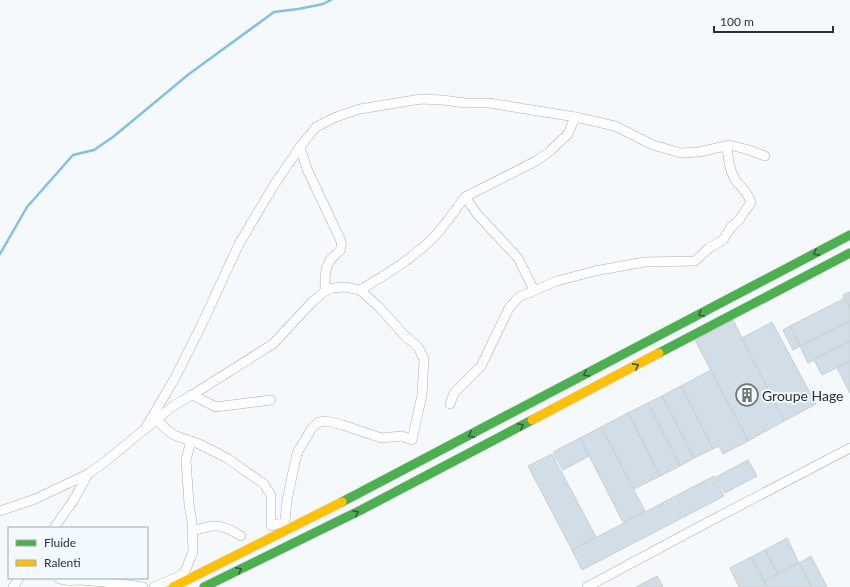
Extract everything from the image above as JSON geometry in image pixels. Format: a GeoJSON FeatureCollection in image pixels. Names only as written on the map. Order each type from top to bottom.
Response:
{"type":"FeatureCollection","features":[{"type":"Feature","properties":{"kind":"main road"},"geometry":{"type":"LineString","coordinates":[[173,587],[362,492],[850,235]]}},
{"type":"Feature","properties":{"kind":"main road"},"geometry":{"type":"LineString","coordinates":[[204,587],[361,510],[850,252]]}},
{"type":"Feature","properties":{"kind":"street"},"geometry":{"type":"LineString","coordinates":[[145,429],[176,376],[239,244],[274,185],[300,147],[316,127],[336,118],[360,109],[421,99],[489,104],[575,117],[615,126],[653,145],[681,153],[700,152],[730,145],[765,156]]}},
{"type":"Feature","properties":{"kind":"street"},"geometry":{"type":"LineString","coordinates":[[360,290],[408,259],[432,239],[465,198],[550,151],[568,134],[575,117]]}},
{"type":"Feature","properties":{"kind":"street"},"geometry":{"type":"LineString","coordinates":[[450,404],[454,393],[482,366],[509,308],[519,297],[557,281],[644,262],[695,261],[709,248],[723,240],[731,227],[751,202],[749,195],[736,180],[730,169],[727,146]]}},
{"type":"Feature","properties":{"kind":"street"},"geometry":{"type":"LineString","coordinates":[[300,147],[307,169],[342,246],[329,262],[325,276],[325,291]]}},
{"type":"Feature","properties":{"kind":"street"},"geometry":{"type":"LineString","coordinates":[[465,198],[477,214],[518,258],[534,290]]}},
{"type":"Feature","properties":{"kind":"street"},"geometry":{"type":"LineString","coordinates":[[0,511],[35,499],[88,474],[106,461],[156,419],[173,406],[273,344],[312,302],[325,291],[332,288],[345,287],[360,290],[405,336],[418,347],[424,359],[422,395],[412,440],[402,436],[381,438],[326,420],[319,422],[312,428],[297,453],[287,500],[285,522],[271,526],[271,495],[268,488],[264,484],[227,458],[191,441],[174,435],[156,419]]}},
{"type":"Feature","properties":{"kind":"street"},"geometry":{"type":"LineString","coordinates":[[192,395],[216,407],[271,400]]}},
{"type":"Feature","properties":{"kind":"street"},"geometry":{"type":"LineString","coordinates":[[154,587],[184,574],[193,552],[186,460],[191,441]]}},
{"type":"Feature","properties":{"kind":"street"},"geometry":{"type":"LineString","coordinates":[[587,587],[694,529],[850,448]]}},
{"type":"Feature","properties":{"kind":"street"},"geometry":{"type":"LineString","coordinates":[[55,527],[73,501],[88,474]]}},
{"type":"Feature","properties":{"kind":"street"},"geometry":{"type":"LineString","coordinates":[[192,531],[216,525],[228,528],[241,536]]}},
{"type":"Feature","properties":{"kind":"street"},"geometry":{"type":"LineString","coordinates":[[60,579],[63,581],[75,580],[130,584],[143,587]]}},
{"type":"Feature","properties":{"kind":"building"},"geometry":{"type":"Polygon","coordinates":[[[850,292],[850,308],[843,295],[850,292]]]}},
{"type":"Feature","properties":{"kind":"building"},"geometry":{"type":"Polygon","coordinates":[[[845,298],[850,308],[850,321],[800,346],[790,326],[845,298]]]}},
{"type":"Feature","properties":{"kind":"building","name":"Groupe Hage"},"geometry":{"type":"Polygon","coordinates":[[[733,320],[784,421],[748,441],[695,340],[733,320]]]}},
{"type":"Feature","properties":{"kind":"building"},"geometry":{"type":"Polygon","coordinates":[[[850,321],[850,341],[808,363],[800,346],[850,321]]]}},
{"type":"Feature","properties":{"kind":"building"},"geometry":{"type":"Polygon","coordinates":[[[772,322],[816,404],[784,421],[742,338],[772,322]]]}},
{"type":"Feature","properties":{"kind":"building"},"geometry":{"type":"Polygon","coordinates":[[[790,326],[800,346],[793,350],[783,330],[790,326]]]}},
{"type":"Feature","properties":{"kind":"building"},"geometry":{"type":"Polygon","coordinates":[[[850,341],[850,361],[822,375],[814,360],[850,341]]]}},
{"type":"Feature","properties":{"kind":"building"},"geometry":{"type":"Polygon","coordinates":[[[850,361],[850,393],[837,368],[850,361]]]}},
{"type":"Feature","properties":{"kind":"building"},"geometry":{"type":"Polygon","coordinates":[[[711,370],[748,441],[723,454],[719,446],[713,449],[681,386],[711,370]]]}},
{"type":"Feature","properties":{"kind":"building"},"geometry":{"type":"Polygon","coordinates":[[[681,386],[713,449],[694,458],[662,396],[681,386]]]}},
{"type":"Feature","properties":{"kind":"building"},"geometry":{"type":"Polygon","coordinates":[[[662,396],[694,458],[680,466],[648,403],[662,396]]]}},
{"type":"Feature","properties":{"kind":"building"},"geometry":{"type":"Polygon","coordinates":[[[648,403],[680,466],[660,476],[628,413],[648,403]]]}},
{"type":"Feature","properties":{"kind":"building"},"geometry":{"type":"Polygon","coordinates":[[[628,413],[660,476],[634,489],[601,427],[628,413]]]}},
{"type":"Feature","properties":{"kind":"building"},"geometry":{"type":"Polygon","coordinates":[[[601,427],[645,511],[623,522],[580,438],[601,427]]]}},
{"type":"Feature","properties":{"kind":"building"},"geometry":{"type":"Polygon","coordinates":[[[580,438],[589,456],[563,470],[553,452],[580,438]]]}},
{"type":"Feature","properties":{"kind":"building"},"geometry":{"type":"Polygon","coordinates":[[[552,454],[596,537],[572,550],[528,466],[552,454]]]}},
{"type":"Feature","properties":{"kind":"building"},"geometry":{"type":"Polygon","coordinates":[[[748,460],[757,476],[725,493],[716,477],[748,460]]]}},
{"type":"Feature","properties":{"kind":"building"},"geometry":{"type":"Polygon","coordinates":[[[714,476],[724,496],[582,570],[572,550],[714,476]]]}},
{"type":"Feature","properties":{"kind":"building"},"geometry":{"type":"Polygon","coordinates":[[[787,538],[799,563],[778,574],[765,550],[787,538]]]}},
{"type":"Feature","properties":{"kind":"building"},"geometry":{"type":"Polygon","coordinates":[[[765,550],[778,574],[764,581],[751,557],[765,550]]]}},
{"type":"Feature","properties":{"kind":"building"},"geometry":{"type":"Polygon","coordinates":[[[811,556],[827,587],[812,587],[799,563],[811,556]]]}},
{"type":"Feature","properties":{"kind":"building"},"geometry":{"type":"Polygon","coordinates":[[[751,557],[767,587],[739,587],[730,568],[751,557]]]}},
{"type":"Feature","properties":{"kind":"building"},"geometry":{"type":"Polygon","coordinates":[[[799,563],[812,587],[767,587],[764,581],[799,563]]]}},
{"type":"Feature","properties":{"kind":"building"},"geometry":{"type":"Polygon","coordinates":[[[657,576],[663,587],[636,587],[657,576]]]}},
{"type":"Feature","properties":{"kind":"waterway"},"geometry":{"type":"LineString","coordinates":[[0,254],[27,207],[73,155],[94,150],[113,137],[189,74],[274,12],[323,4],[331,0]]}},
{"type":"Feature","properties":{"kind":"traffic: fast"},"geometry":{"type":"LineString","coordinates":[[342,502],[850,235]]}},
{"type":"Feature","properties":{"kind":"traffic: fast"},"geometry":{"type":"LineString","coordinates":[[659,353],[850,253]]}},
{"type":"Feature","properties":{"kind":"traffic: fast"},"geometry":{"type":"LineString","coordinates":[[204,587],[361,510],[532,420]]}},
{"type":"Feature","properties":{"kind":"traffic: slow"},"geometry":{"type":"LineString","coordinates":[[532,420],[659,353]]}},
{"type":"Feature","properties":{"kind":"traffic: slow"},"geometry":{"type":"LineString","coordinates":[[173,587],[342,502]]}},
{"type":"Feature","properties":{"kind":"place","name":"Groupe Hage"},"geometry":{"type":"Point","coordinates":[747,395]}}]}
